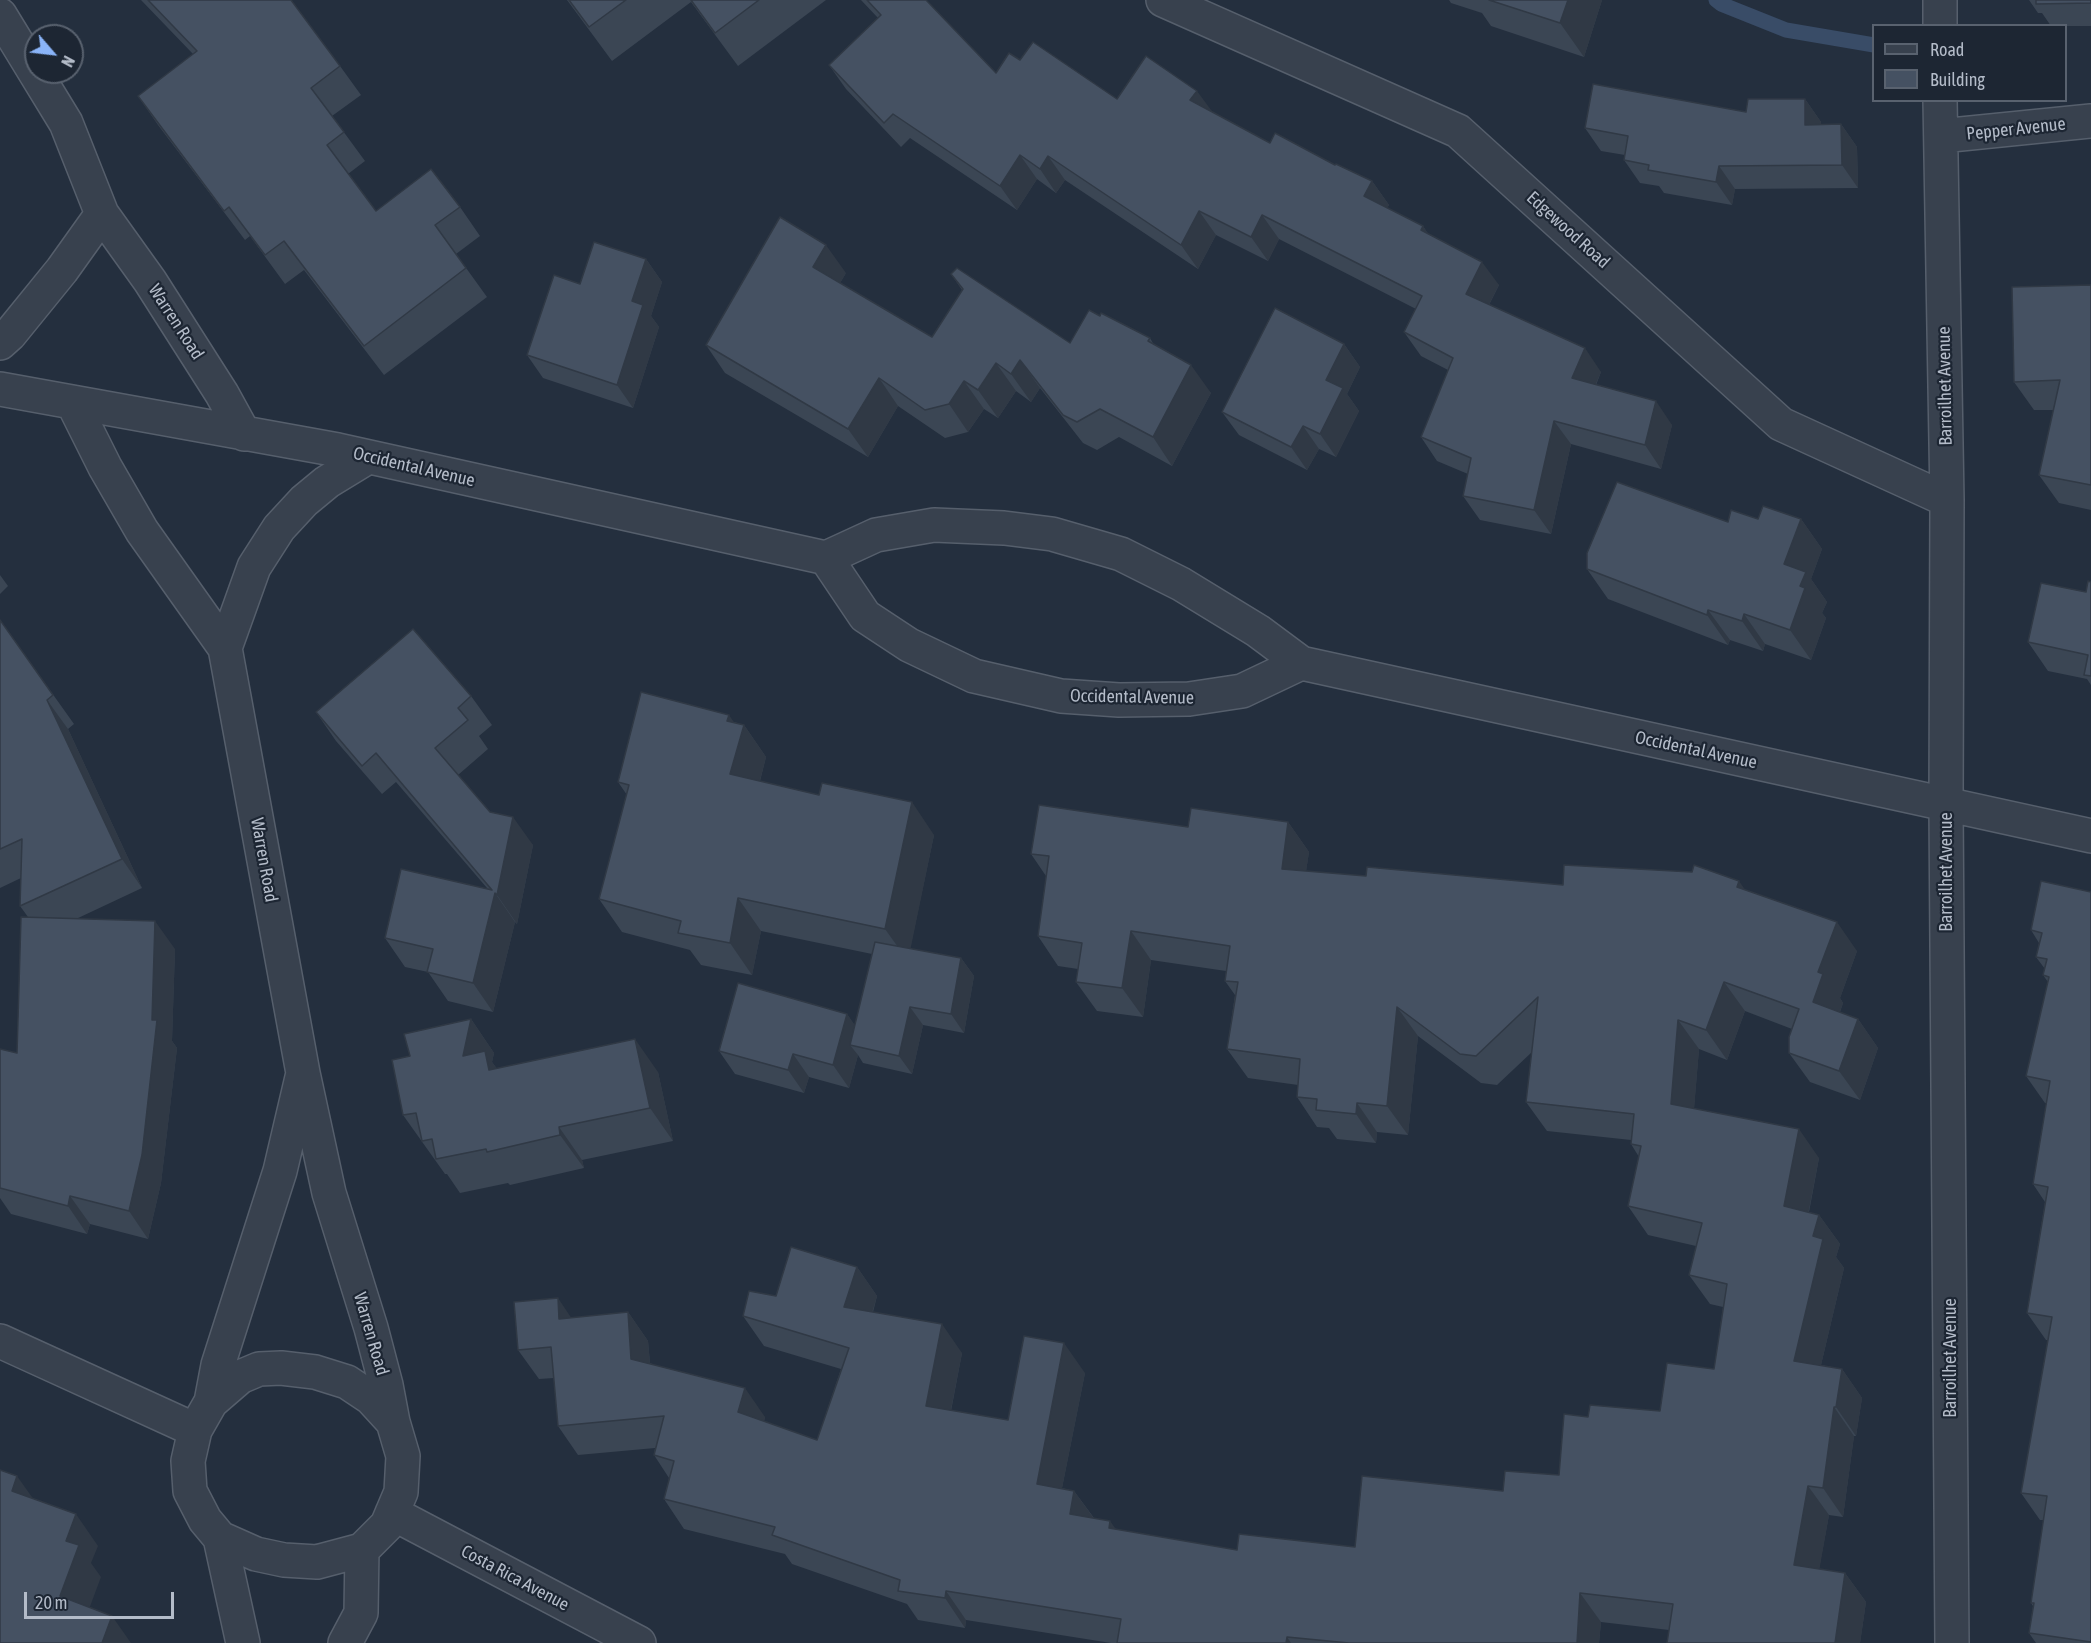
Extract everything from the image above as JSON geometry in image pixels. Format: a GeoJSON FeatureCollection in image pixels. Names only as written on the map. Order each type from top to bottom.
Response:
{"type":"FeatureCollection","features":[{"type":"Feature","properties":{"kind":"street","name":"Edgewood Road"},"geometry":{"type":"LineString","coordinates":[[1163,0],[1458,131],[1781,424],[1947,500]]}},
{"type":"Feature","properties":{"kind":"street"},"geometry":{"type":"LineString","coordinates":[[1940,0],[1940,24]]}},
{"type":"Feature","properties":{"kind":"street","name":"Warren Road"},"geometry":{"type":"LineString","coordinates":[[0,15],[66,123],[102,214],[150,281],[222,394],[244,434]]}},
{"type":"Feature","properties":{"kind":"street","name":"Barroilhet Avenue"},"geometry":{"type":"LineString","coordinates":[[1940,102],[1947,500],[1946,806],[1952,1643]]}},
{"type":"Feature","properties":{"kind":"street","name":"Pepper Avenue"},"geometry":{"type":"LineString","coordinates":[[1941,136],[2091,121]]}},
{"type":"Feature","properties":{"kind":"street"},"geometry":{"type":"LineString","coordinates":[[0,343],[62,270],[102,214]]}},
{"type":"Feature","properties":{"kind":"street","name":"Occidental Avenue"},"geometry":{"type":"LineString","coordinates":[[0,389],[338,450],[826,558],[876,535],[934,525],[1004,528],[1052,534],[1121,554],[1181,584],[1258,631],[1301,663],[2091,836]]}},
{"type":"Feature","properties":{"kind":"street","name":"Warren Road"},"geometry":{"type":"LineString","coordinates":[[73,403],[105,467],[142,531],[225,648],[303,1073],[329,1193],[371,1328],[403,1456],[400,1492],[387,1525],[362,1550],[317,1562],[284,1560],[256,1554],[220,1538],[205,1520],[190,1491],[188,1461],[195,1430],[211,1402],[218,1365],[280,1171],[303,1073]]}},
{"type":"Feature","properties":{"kind":"street"},"geometry":{"type":"LineString","coordinates":[[225,648],[254,567],[279,528],[303,501],[327,482],[368,457]]}},
{"type":"Feature","properties":{"kind":"street","name":"Occidental Avenue"},"geometry":{"type":"LineString","coordinates":[[826,558],[865,616],[909,645],[974,676],[1061,696],[1119,700],[1189,699],[1242,691],[1301,663]]}},
{"type":"Feature","properties":{"kind":"street"},"geometry":{"type":"LineString","coordinates":[[0,1341],[195,1430]]}},
{"type":"Feature","properties":{"kind":"street","name":"Warren Road"},"geometry":{"type":"LineString","coordinates":[[211,1402],[240,1377],[259,1369],[281,1368],[315,1372],[347,1382],[371,1398],[393,1422]]}},
{"type":"Feature","properties":{"kind":"street","name":"Costa Rica Avenue"},"geometry":{"type":"LineString","coordinates":[[392,1513],[639,1643]]}},
{"type":"Feature","properties":{"kind":"street","name":"Warren Road"},"geometry":{"type":"LineString","coordinates":[[220,1538],[243,1643]]}},
{"type":"Feature","properties":{"kind":"street"},"geometry":{"type":"LineString","coordinates":[[345,1643],[361,1613],[362,1550]]}},
{"type":"Feature","properties":{"kind":"building"},"geometry":{"type":"Polygon","coordinates":[[[148,0],[291,0],[340,66],[311,88],[344,132],[327,145],[376,211],[431,169],[460,207],[435,225],[466,268],[364,346],[284,241],[265,255],[229,207],[224,211],[138,96],[197,51],[148,0]]]}},
{"type":"Feature","properties":{"kind":"building"},"geometry":{"type":"Polygon","coordinates":[[[569,0],[626,0],[589,27],[569,0]]]}},
{"type":"Feature","properties":{"kind":"building"},"geometry":{"type":"Polygon","coordinates":[[[691,0],[759,0],[715,33],[691,0]]]}},
{"type":"Feature","properties":{"kind":"building"},"geometry":{"type":"Polygon","coordinates":[[[867,0],[926,0],[996,73],[1009,53],[1020,60],[1033,42],[1117,99],[1146,56],[1197,91],[1190,100],[1270,143],[1275,133],[1335,165],[1372,181],[1364,196],[1423,226],[1421,230],[1482,262],[1466,294],[1585,348],[1572,378],[1656,401],[1645,445],[1554,421],[1534,510],[1463,496],[1471,458],[1421,437],[1453,358],[1404,332],[1422,296],[1262,215],[1251,237],[1199,211],[1181,245],[1048,156],[1040,169],[1020,155],[1000,186],[893,114],[884,123],[829,65],[881,15],[867,0]]]}},
{"type":"Feature","properties":{"kind":"building"},"geometry":{"type":"Polygon","coordinates":[[[1489,0],[1568,0],[1560,23],[1489,0]]]}},
{"type":"Feature","properties":{"kind":"building"},"geometry":{"type":"Polygon","coordinates":[[[2036,0],[2091,0],[2091,3],[2036,4],[2036,0]]]}},
{"type":"Feature","properties":{"kind":"building"},"geometry":{"type":"Polygon","coordinates":[[[1593,84],[1746,112],[1748,99],[1805,99],[1805,125],[1841,124],[1842,165],[1719,166],[1716,182],[1648,170],[1649,165],[1624,160],[1628,136],[1585,128],[1593,84]]]}},
{"type":"Feature","properties":{"kind":"building"},"geometry":{"type":"Polygon","coordinates":[[[780,217],[826,245],[813,267],[932,337],[963,289],[951,274],[957,268],[1070,343],[1089,310],[1100,316],[1101,313],[1150,338],[1148,341],[1191,365],[1153,437],[1100,409],[1077,422],[1063,415],[1020,360],[1011,374],[996,363],[978,390],[964,381],[949,404],[925,410],[879,378],[848,429],[706,345],[780,217]]]}},
{"type":"Feature","properties":{"kind":"building"},"geometry":{"type":"Polygon","coordinates":[[[594,242],[646,259],[632,301],[643,305],[617,385],[527,355],[554,275],[580,284],[594,242]]]}},
{"type":"Feature","properties":{"kind":"building"},"geometry":{"type":"Polygon","coordinates":[[[2091,285],[2091,485],[2039,475],[2060,380],[2014,382],[2012,287],[2091,285]]]}},
{"type":"Feature","properties":{"kind":"building"},"geometry":{"type":"Polygon","coordinates":[[[1275,308],[1344,344],[1326,380],[1343,388],[1320,434],[1303,426],[1291,447],[1222,412],[1275,308]]]}},
{"type":"Feature","properties":{"kind":"building"},"geometry":{"type":"Polygon","coordinates":[[[1617,482],[1728,522],[1731,510],[1758,519],[1763,506],[1801,519],[1784,564],[1806,572],[1800,586],[1805,588],[1790,630],[1744,614],[1742,621],[1708,610],[1707,615],[1587,569],[1587,553],[1617,482]]]}},
{"type":"Feature","properties":{"kind":"building"},"geometry":{"type":"Polygon","coordinates":[[[2088,581],[2091,582],[2091,676],[2084,675],[2088,655],[2028,642],[2041,583],[2086,592],[2088,581]]]}},
{"type":"Feature","properties":{"kind":"building"},"geometry":{"type":"Polygon","coordinates":[[[0,620],[53,695],[47,700],[122,859],[20,906],[22,839],[0,849],[0,620]]]}},
{"type":"Feature","properties":{"kind":"building"},"geometry":{"type":"Polygon","coordinates":[[[413,629],[471,696],[458,708],[468,720],[435,748],[490,812],[513,817],[497,895],[495,893],[473,983],[427,972],[433,949],[385,938],[401,869],[492,890],[376,753],[362,766],[316,712],[413,629]]]}},
{"type":"Feature","properties":{"kind":"building"},"geometry":{"type":"Polygon","coordinates":[[[641,692],[729,715],[727,721],[744,725],[730,774],[819,795],[822,783],[912,802],[885,929],[738,898],[730,943],[678,933],[681,921],[599,899],[629,785],[618,782],[641,692]]]}},
{"type":"Feature","properties":{"kind":"building"},"geometry":{"type":"Polygon","coordinates":[[[1039,805],[1188,827],[1191,808],[1288,822],[1282,869],[1366,876],[1367,867],[1563,885],[1564,865],[1692,872],[1694,865],[1739,881],[1737,887],[1837,922],[1818,972],[1823,974],[1813,1002],[1858,1019],[1839,1071],[1789,1053],[1789,1037],[1799,1009],[1724,982],[1706,1030],[1678,1020],[1671,1104],[1799,1129],[1784,1206],[1819,1215],[1813,1236],[1823,1239],[1794,1361],[1842,1369],[1836,1407],[1834,1407],[1823,1488],[1808,1486],[1794,1565],[1845,1573],[1835,1643],[1667,1643],[1673,1604],[1580,1593],[1577,1643],[1349,1643],[1287,1637],[1286,1643],[1117,1643],[1121,1619],[946,1591],[945,1598],[898,1591],[900,1580],[772,1535],[775,1527],[664,1499],[674,1461],[654,1455],[664,1416],[558,1426],[551,1347],[518,1350],[514,1302],[558,1298],[559,1319],[628,1312],[631,1359],[745,1388],[738,1412],[817,1440],[849,1348],[743,1316],[749,1291],[776,1296],[791,1247],[857,1267],[844,1307],[942,1324],[926,1406],[1008,1420],[1024,1336],[1064,1343],[1037,1484],[1074,1491],[1070,1514],[1110,1521],[1109,1528],[1237,1550],[1239,1534],[1355,1547],[1362,1476],[1503,1491],[1505,1471],[1559,1475],[1564,1414],[1588,1417],[1590,1405],[1660,1411],[1667,1363],[1714,1369],[1727,1284],[1689,1275],[1702,1223],[1628,1206],[1641,1146],[1631,1144],[1634,1114],[1526,1102],[1538,997],[1476,1056],[1460,1054],[1397,1007],[1387,1106],[1357,1103],[1356,1114],[1316,1110],[1317,1099],[1297,1097],[1300,1059],[1227,1049],[1238,982],[1225,981],[1230,946],[1131,931],[1122,988],[1076,982],[1082,943],[1038,936],[1049,856],[1031,854],[1039,805]]]}},
{"type":"Feature","properties":{"kind":"building"},"geometry":{"type":"Polygon","coordinates":[[[2041,881],[2091,892],[2091,1642],[2029,1633],[2034,1603],[2031,1603],[2047,1496],[2021,1493],[2052,1317],[2027,1313],[2048,1187],[2033,1184],[2050,1081],[2026,1076],[2049,977],[2043,975],[2047,959],[2036,957],[2042,933],[2031,930],[2041,881]]]}},
{"type":"Feature","properties":{"kind":"building"},"geometry":{"type":"Polygon","coordinates":[[[21,917],[155,921],[152,1020],[157,1020],[142,1155],[129,1211],[70,1196],[68,1206],[0,1188],[0,1049],[17,1053],[21,917]]]}},
{"type":"Feature","properties":{"kind":"building"},"geometry":{"type":"Polygon","coordinates":[[[875,942],[961,958],[951,1014],[910,1007],[899,1056],[850,1045],[875,942]]]}},
{"type":"Feature","properties":{"kind":"building"},"geometry":{"type":"Polygon","coordinates":[[[738,983],[847,1014],[833,1065],[793,1054],[788,1070],[719,1051],[738,983]]]}},
{"type":"Feature","properties":{"kind":"building"},"geometry":{"type":"Polygon","coordinates":[[[471,1019],[463,1056],[485,1051],[489,1070],[635,1039],[650,1108],[559,1127],[560,1135],[487,1152],[486,1149],[436,1159],[432,1139],[422,1141],[416,1113],[403,1115],[392,1060],[410,1056],[404,1034],[471,1019]]]}},
{"type":"Feature","properties":{"kind":"building"},"geometry":{"type":"Polygon","coordinates":[[[0,1470],[17,1476],[12,1491],[76,1514],[66,1541],[79,1545],[60,1596],[112,1616],[102,1643],[0,1643],[0,1470]]]}},
{"type":"Feature","properties":{"kind":"waterway"},"geometry":{"type":"LineString","coordinates":[[1716,0],[1786,30],[1872,45]]}}]}
